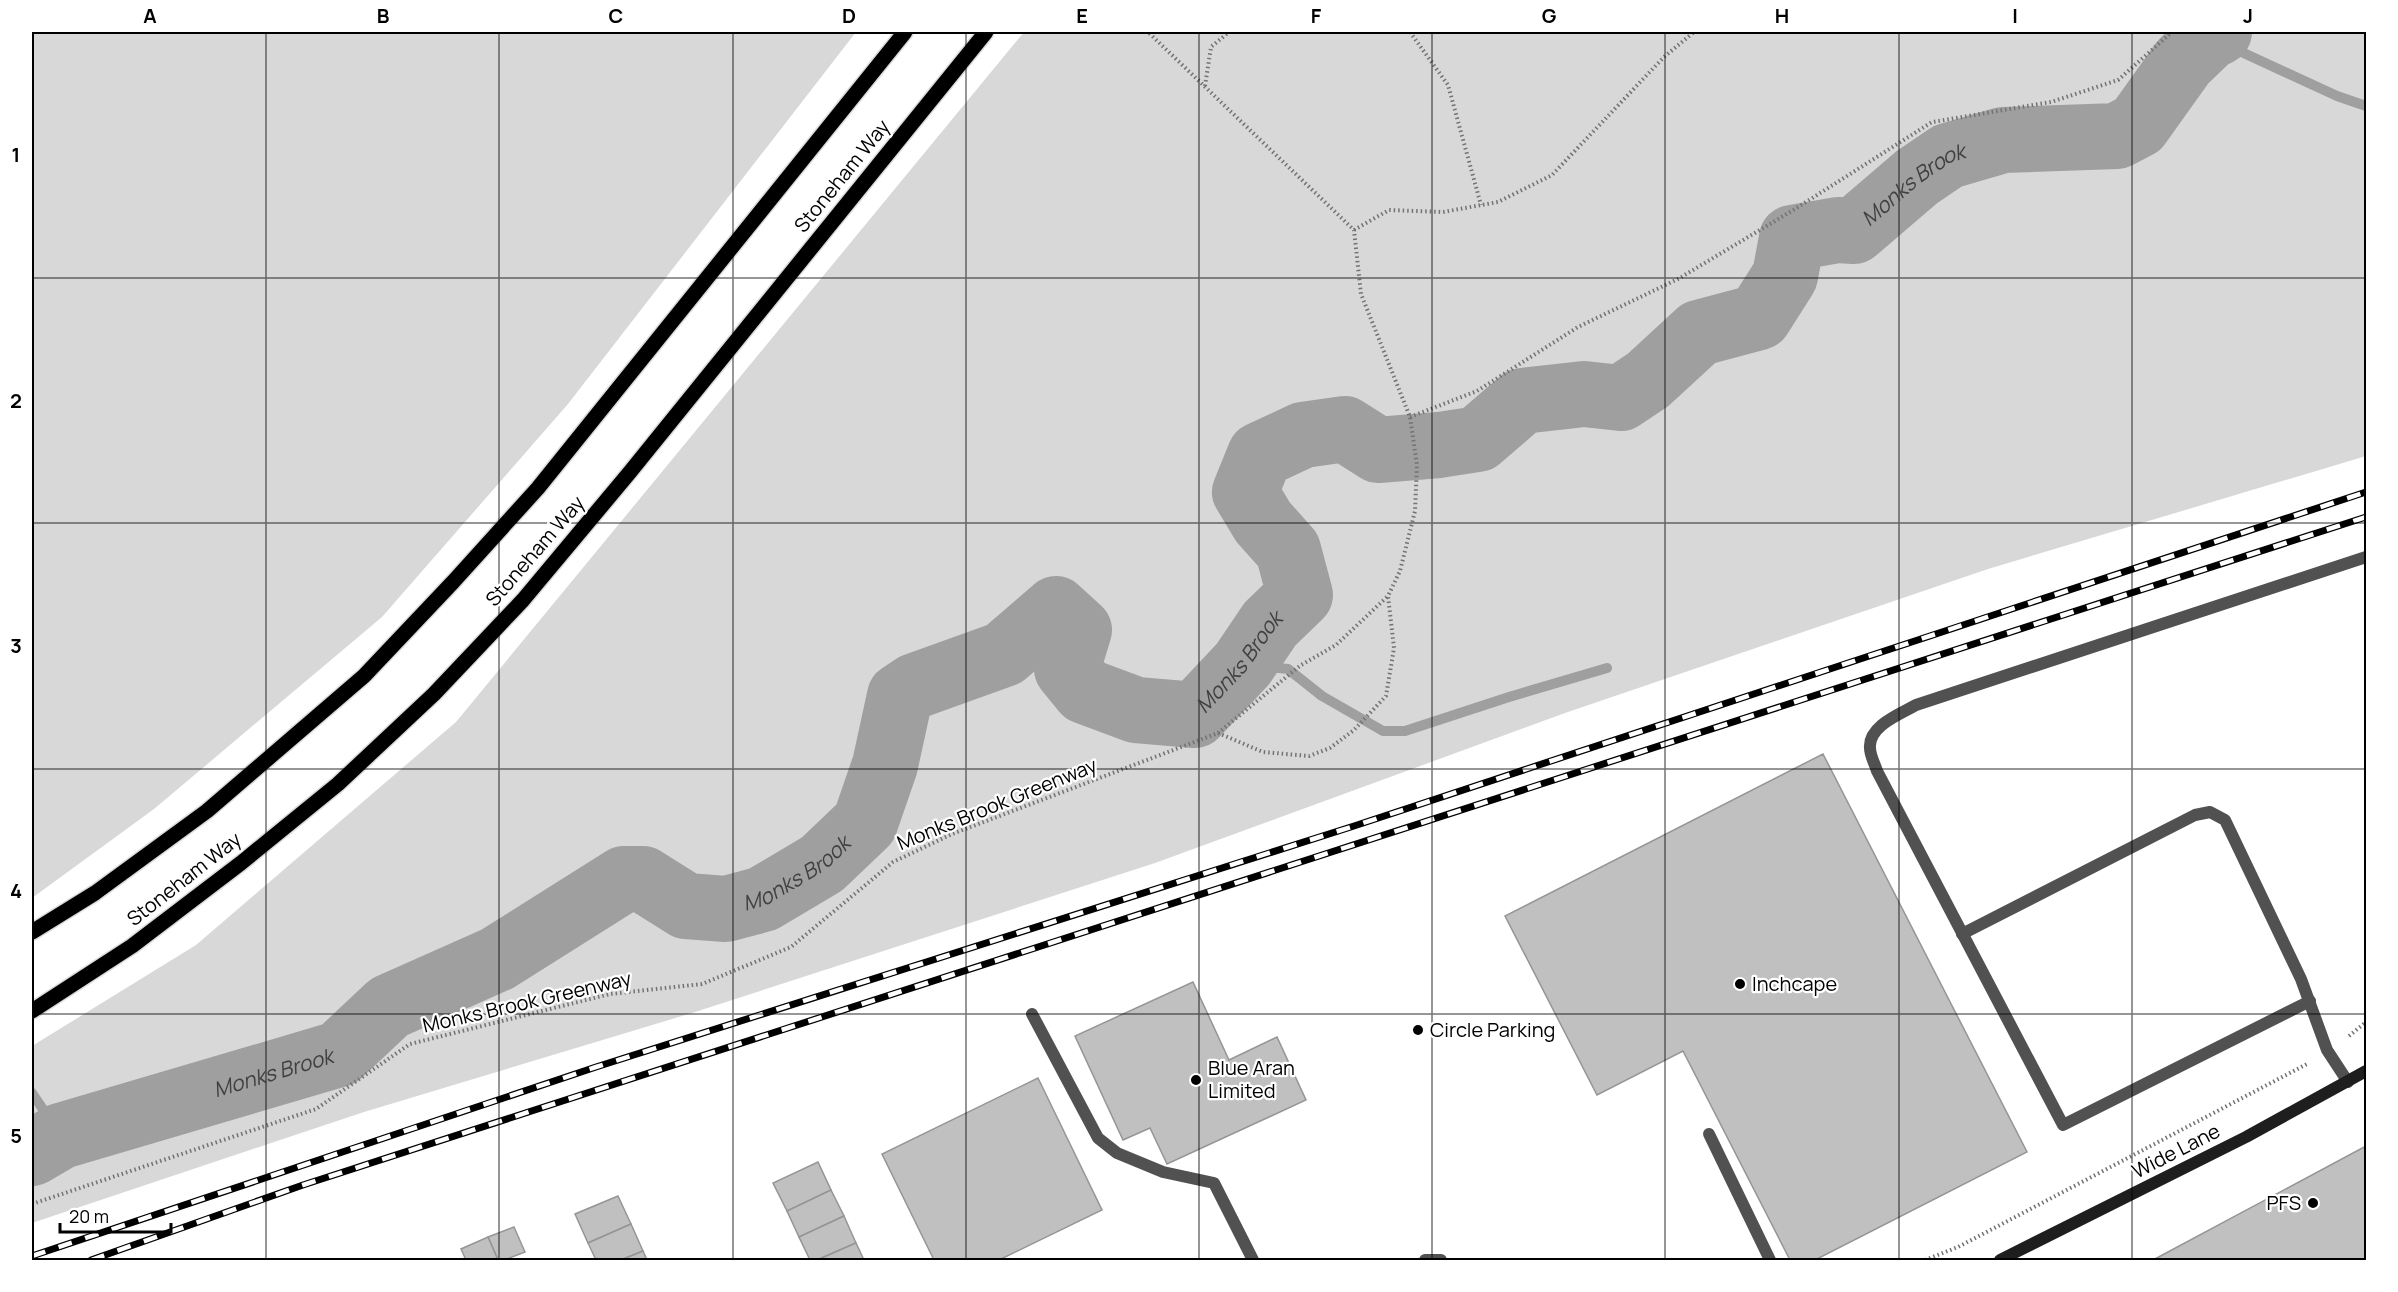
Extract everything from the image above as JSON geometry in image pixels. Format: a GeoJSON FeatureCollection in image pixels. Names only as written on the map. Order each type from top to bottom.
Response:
{"type":"FeatureCollection","features":[{"type":"Feature","properties":{"kind":"main road","name":"Stoneham Way"},"geometry":{"type":"LineString","coordinates":[[32,932],[95,893],[207,811],[364,676],[538,488],[905,32]]}},
{"type":"Feature","properties":{"kind":"main road","name":"Stoneham Way"},"geometry":{"type":"LineString","coordinates":[[32,1011],[132,946],[241,863],[338,784],[434,694],[524,600],[986,32]]}},
{"type":"Feature","properties":{"kind":"street","name":"Wide Lane"},"geometry":{"type":"LineString","coordinates":[[2000,1260],[2193,1164],[2367,1071]]}},
{"type":"Feature","properties":{"kind":"lane"},"geometry":{"type":"LineString","coordinates":[[2310,1001],[2063,1125],[1877,771],[1869,747],[1875,731],[1891,718],[1916,705],[2367,557]]}},
{"type":"Feature","properties":{"kind":"lane"},"geometry":{"type":"LineString","coordinates":[[1962,934],[2195,815],[2210,812],[2225,820],[2237,842],[2301,979],[2327,1050],[2348,1082]]}},
{"type":"Feature","properties":{"kind":"lane"},"geometry":{"type":"LineString","coordinates":[[1032,1014],[1098,1138],[1117,1153],[1163,1172],[1214,1183],[1253,1260]]}},
{"type":"Feature","properties":{"kind":"lane"},"geometry":{"type":"LineString","coordinates":[[1709,1134],[1770,1260]]}},
{"type":"Feature","properties":{"kind":"lane"},"geometry":{"type":"LineString","coordinates":[[1425,1260],[1441,1260]]}},
{"type":"Feature","properties":{"kind":"path"},"geometry":{"type":"LineString","coordinates":[[1148,32],[1354,230],[1389,210],[1443,212],[1498,202],[1552,175],[1664,57],[1694,32]]}},
{"type":"Feature","properties":{"kind":"path"},"geometry":{"type":"LineString","coordinates":[[1205,86],[1211,47],[1229,32]]}},
{"type":"Feature","properties":{"kind":"path"},"geometry":{"type":"LineString","coordinates":[[1410,32],[1448,85],[1481,205]]}},
{"type":"Feature","properties":{"kind":"path"},"geometry":{"type":"LineString","coordinates":[[1410,417],[1477,391],[1578,327],[1678,279],[1795,209],[1932,122],[2051,102],[2118,80],[2172,32]]}},
{"type":"Feature","properties":{"kind":"path","name":"Monks Brook Greenway"},"geometry":{"type":"LineString","coordinates":[[32,1204],[316,1109],[410,1044],[610,994],[702,984],[791,947],[893,862],[952,834],[1218,733],[1301,665],[1336,645],[1388,596],[1400,571],[1415,511],[1418,465],[1410,417],[1361,294],[1354,230]]}},
{"type":"Feature","properties":{"kind":"path"},"geometry":{"type":"LineString","coordinates":[[1218,733],[1263,752],[1309,756],[1330,748],[1354,730],[1386,696],[1394,648],[1388,596]]}},
{"type":"Feature","properties":{"kind":"path"},"geometry":{"type":"LineString","coordinates":[[2349,1036],[2367,1022]]}},
{"type":"Feature","properties":{"kind":"path"},"geometry":{"type":"LineString","coordinates":[[1925,1260],[1958,1247],[2303,1067]]}},
{"type":"Feature","properties":{"kind":"shaded area"},"geometry":{"type":"Polygon","coordinates":[[[32,32],[856,32],[568,404],[382,617],[154,809],[32,898],[32,32]]]}},
{"type":"Feature","properties":{"kind":"shaded area"},"geometry":{"type":"Polygon","coordinates":[[[1024,32],[2366,32],[2366,456],[1988,569],[1565,713],[1155,863],[692,1013],[364,1112],[32,1223],[32,1046],[196,945],[456,722],[1024,32]]]}},
{"type":"Feature","properties":{"kind":"building","name":"Inchcape"},"geometry":{"type":"Polygon","coordinates":[[[1823,754],[2027,1152],[1815,1260],[1790,1260],[1683,1051],[1597,1095],[1505,916],[1823,754]]]}},
{"type":"Feature","properties":{"kind":"building","name":"Blue Aran Limited"},"geometry":{"type":"Polygon","coordinates":[[[1193,982],[1229,1060],[1277,1037],[1306,1100],[1167,1164],[1150,1128],[1123,1140],[1075,1036],[1193,982]]]}},
{"type":"Feature","properties":{"kind":"building"},"geometry":{"type":"Polygon","coordinates":[[[1038,1078],[1102,1210],[999,1260],[934,1260],[882,1154],[1038,1078]]]}},
{"type":"Feature","properties":{"kind":"building","name":"PFS"},"geometry":{"type":"Polygon","coordinates":[[[2366,1146],[2366,1260],[2153,1260],[2366,1146]]]}},
{"type":"Feature","properties":{"kind":"building"},"geometry":{"type":"Polygon","coordinates":[[[818,1162],[831,1190],[787,1211],[773,1183],[818,1162]]]}},
{"type":"Feature","properties":{"kind":"building"},"geometry":{"type":"Polygon","coordinates":[[[831,1190],[844,1216],[799,1237],[787,1211],[831,1190]]]}},
{"type":"Feature","properties":{"kind":"building"},"geometry":{"type":"Polygon","coordinates":[[[618,1196],[631,1224],[588,1243],[575,1214],[618,1196]]]}},
{"type":"Feature","properties":{"kind":"building"},"geometry":{"type":"Polygon","coordinates":[[[844,1216],[856,1243],[817,1260],[810,1260],[799,1237],[844,1216]]]}},
{"type":"Feature","properties":{"kind":"building"},"geometry":{"type":"Polygon","coordinates":[[[631,1224],[643,1251],[621,1260],[596,1260],[588,1243],[631,1224]]]}},
{"type":"Feature","properties":{"kind":"building"},"geometry":{"type":"Polygon","coordinates":[[[514,1227],[525,1252],[498,1260],[488,1237],[514,1227]]]}},
{"type":"Feature","properties":{"kind":"building"},"geometry":{"type":"Polygon","coordinates":[[[488,1237],[498,1260],[466,1260],[461,1249],[488,1237]]]}},
{"type":"Feature","properties":{"kind":"building"},"geometry":{"type":"Polygon","coordinates":[[[856,1243],[864,1260],[817,1260],[856,1243]]]}},
{"type":"Feature","properties":{"kind":"building"},"geometry":{"type":"Polygon","coordinates":[[[643,1251],[647,1260],[621,1260],[643,1251]]]}},
{"type":"Feature","properties":{"kind":"waterway","name":"Monks Brook"},"geometry":{"type":"LineString","coordinates":[[32,1153],[61,1136],[339,1054],[389,1007],[497,959],[624,879],[643,879],[686,906],[726,909],[763,899],[822,864],[865,823],[885,765],[900,696],[915,686],[1004,654],[1056,609],[1079,630],[1067,669],[1085,691],[1136,710],[1195,715],[1243,664],[1270,624],[1300,595],[1288,550],[1263,522],[1245,492],[1260,455],[1303,435],[1345,429],[1378,450],[1478,439],[1522,401],[1584,394],[1621,398],[1648,380],[1699,333],[1759,317],[1785,276],[1792,238],[1838,230],[1854,231],[1917,177],[1948,156],[2003,140],[2117,136],[2138,125],[2183,62],[2209,37],[2219,32]]}},
{"type":"Feature","properties":{"kind":"waterway"},"geometry":{"type":"LineString","coordinates":[[2209,37],[2337,96],[2366,106]]}},
{"type":"Feature","properties":{"kind":"waterway"},"geometry":{"type":"LineString","coordinates":[[1243,664],[1288,669],[1322,696],[1383,731],[1405,731],[1607,668]]}},
{"type":"Feature","properties":{"kind":"waterway"},"geometry":{"type":"LineString","coordinates":[[32,1093],[61,1136]]}},
{"type":"Feature","properties":{"kind":"railway"},"geometry":{"type":"LineString","coordinates":[[32,1256],[596,1067],[1354,826],[2366,492]]}},
{"type":"Feature","properties":{"kind":"railway"},"geometry":{"type":"LineString","coordinates":[[91,1260],[303,1185],[2366,517]]}},
{"type":"Feature","properties":{"kind":"place","name":"Inchcape"},"geometry":{"type":"Point","coordinates":[1740,984]}},
{"type":"Feature","properties":{"kind":"place","name":"Circle Parking"},"geometry":{"type":"Point","coordinates":[1418,1030]}},
{"type":"Feature","properties":{"kind":"place","name":"Blue Aran Limited"},"geometry":{"type":"Point","coordinates":[1196,1080]}},
{"type":"Feature","properties":{"kind":"place","name":"PFS"},"geometry":{"type":"Point","coordinates":[2313,1203]}}]}
